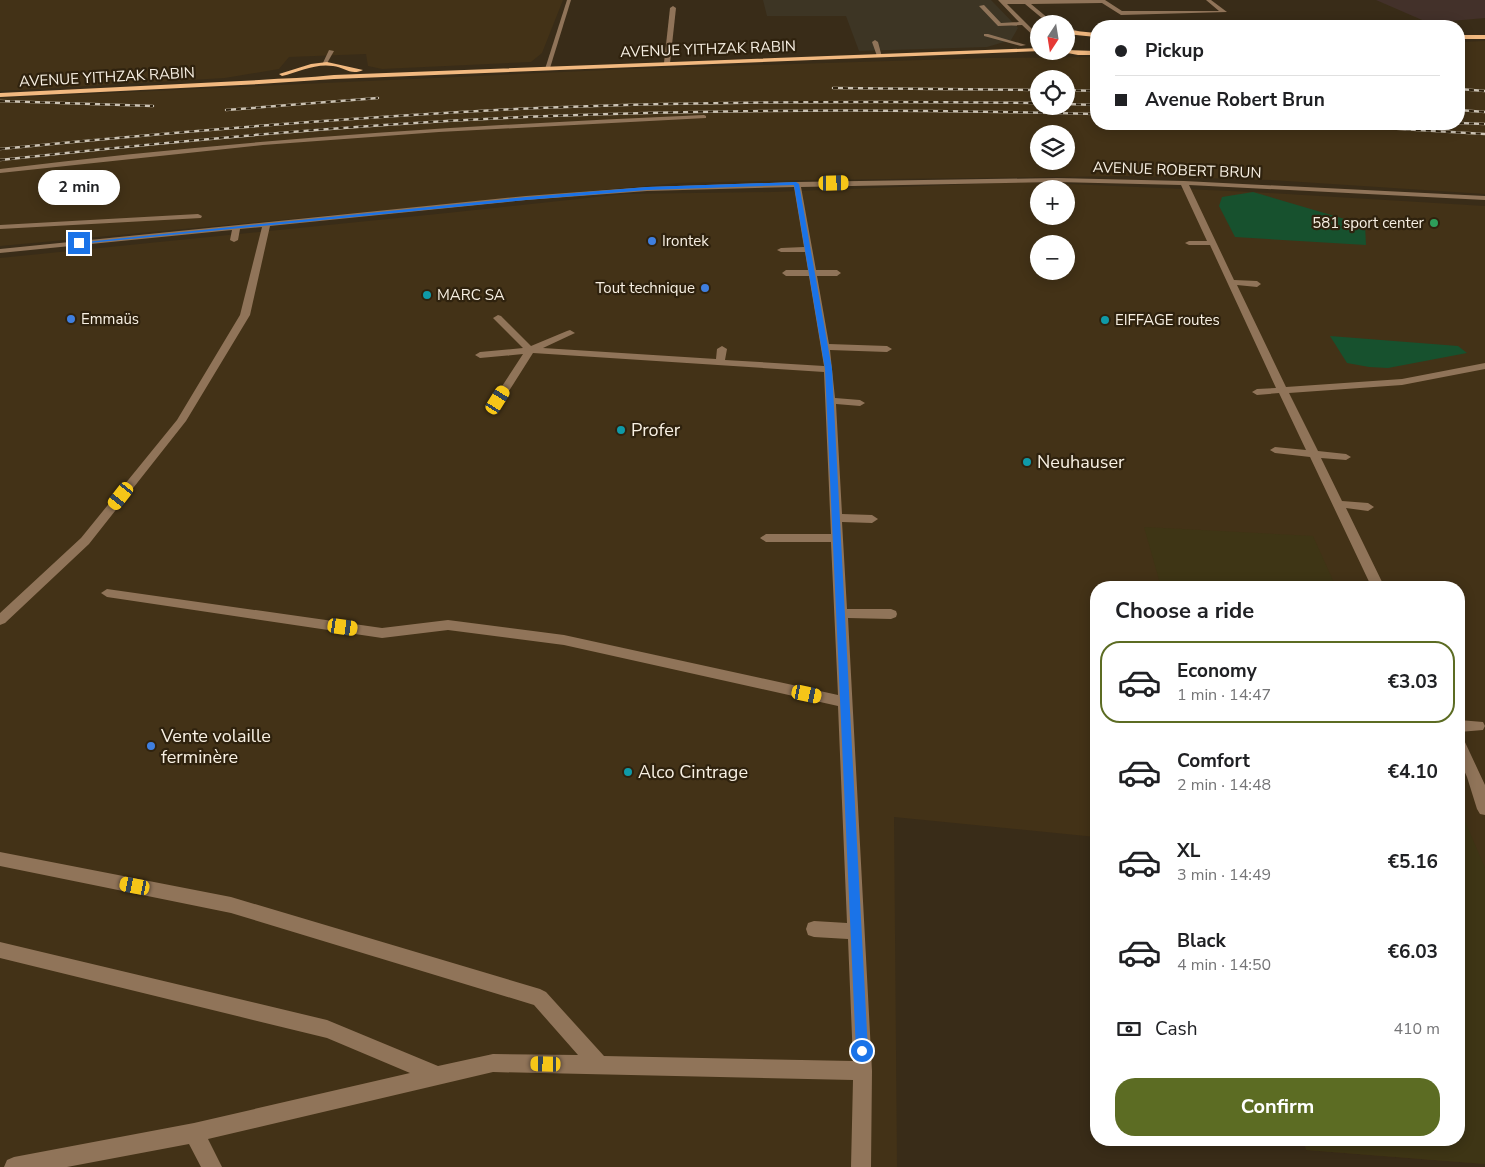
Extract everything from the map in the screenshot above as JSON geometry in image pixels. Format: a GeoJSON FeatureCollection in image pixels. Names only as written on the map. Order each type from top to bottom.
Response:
{"type":"FeatureCollection","features":[{"type":"Feature","properties":{"kind":"main road"},"geometry":{"type":"LineString","coordinates":[[1075,32],[1090,34]]}},
{"type":"Feature","properties":{"kind":"main road"},"geometry":{"type":"LineString","coordinates":[[1465,37],[1485,37]]}},
{"type":"Feature","properties":{"kind":"main road","name":"AVENUE YITHZAK RABIN"},"geometry":{"type":"LineString","coordinates":[[999,51],[1030,43]]}},
{"type":"Feature","properties":{"kind":"main road","name":"AVENUE YITHZAK RABIN"},"geometry":{"type":"LineString","coordinates":[[417,74],[1030,50]]}},
{"type":"Feature","properties":{"kind":"main road"},"geometry":{"type":"LineString","coordinates":[[1075,54],[1090,53]]}},
{"type":"Feature","properties":{"kind":"main road"},"geometry":{"type":"LineString","coordinates":[[295,75],[306,66],[324,64],[338,65],[346,70],[417,74]]}},
{"type":"Feature","properties":{"kind":"main road"},"geometry":{"type":"LineString","coordinates":[[334,77],[346,70]]}},
{"type":"Feature","properties":{"kind":"main road"},"geometry":{"type":"LineString","coordinates":[[295,75],[310,80],[334,77],[417,74]]}},
{"type":"Feature","properties":{"kind":"main road","name":"AVENUE YITHZAK RABIN"},"geometry":{"type":"LineString","coordinates":[[0,95],[215,84],[295,75]]}},
{"type":"Feature","properties":{"kind":"street"},"geometry":{"type":"LineString","coordinates":[[548,68],[569,0]]}},
{"type":"Feature","properties":{"kind":"street"},"geometry":{"type":"LineString","coordinates":[[1002,1],[1102,1],[1121,12],[1224,12],[1208,0]]}},
{"type":"Feature","properties":{"kind":"street"},"geometry":{"type":"LineString","coordinates":[[1002,1],[1030,31]]}},
{"type":"Feature","properties":{"kind":"street"},"geometry":{"type":"LineString","coordinates":[[1024,1],[1041,15]]}},
{"type":"Feature","properties":{"kind":"street"},"geometry":{"type":"LineString","coordinates":[[982,6],[1000,25]]}},
{"type":"Feature","properties":{"kind":"street"},"geometry":{"type":"LineString","coordinates":[[667,63],[673,8]]}},
{"type":"Feature","properties":{"kind":"street"},"geometry":{"type":"LineString","coordinates":[[992,27],[1023,23]]}},
{"type":"Feature","properties":{"kind":"street"},"geometry":{"type":"LineString","coordinates":[[986,35],[1023,45]]}},
{"type":"Feature","properties":{"kind":"street"},"geometry":{"type":"LineString","coordinates":[[875,42],[880,56]]}},
{"type":"Feature","properties":{"kind":"street"},"geometry":{"type":"LineString","coordinates":[[324,64],[331,51]]}},
{"type":"Feature","properties":{"kind":"street"},"geometry":{"type":"LineString","coordinates":[[0,171],[159,152],[404,131],[704,117]]}},
{"type":"Feature","properties":{"kind":"street","name":"AVENUE ROBERT BRUN"},"geometry":{"type":"LineString","coordinates":[[0,251],[647,188],[1057,180],[1184,183],[1485,198]]}},
{"type":"Feature","properties":{"kind":"street"},"geometry":{"type":"LineString","coordinates":[[1184,183],[1282,391],[1376,581]]}},
{"type":"Feature","properties":{"kind":"street"},"geometry":{"type":"LineString","coordinates":[[796,184],[829,369],[863,1071],[861,1167]]}},
{"type":"Feature","properties":{"kind":"street"},"geometry":{"type":"LineString","coordinates":[[1315,189],[1327,201]]}},
{"type":"Feature","properties":{"kind":"street"},"geometry":{"type":"LineString","coordinates":[[0,227],[198,216]]}},
{"type":"Feature","properties":{"kind":"street"},"geometry":{"type":"LineString","coordinates":[[0,620],[85,541],[180,421],[245,315],[267,224]]}},
{"type":"Feature","properties":{"kind":"street"},"geometry":{"type":"LineString","coordinates":[[234,240],[236,227]]}},
{"type":"Feature","properties":{"kind":"street"},"geometry":{"type":"LineString","coordinates":[[1189,243],[1213,243]]}},
{"type":"Feature","properties":{"kind":"street"},"geometry":{"type":"LineString","coordinates":[[781,250],[808,249]]}},
{"type":"Feature","properties":{"kind":"street"},"geometry":{"type":"LineString","coordinates":[[786,273],[837,272]]}},
{"type":"Feature","properties":{"kind":"street"},"geometry":{"type":"LineString","coordinates":[[1232,282],[1257,284]]}},
{"type":"Feature","properties":{"kind":"street"},"geometry":{"type":"LineString","coordinates":[[498,318],[530,350]]}},
{"type":"Feature","properties":{"kind":"street"},"geometry":{"type":"LineString","coordinates":[[498,400],[530,350],[570,334]]}},
{"type":"Feature","properties":{"kind":"street"},"geometry":{"type":"LineString","coordinates":[[825,347],[887,349]]}},
{"type":"Feature","properties":{"kind":"street"},"geometry":{"type":"LineString","coordinates":[[720,362],[722,349]]}},
{"type":"Feature","properties":{"kind":"street"},"geometry":{"type":"LineString","coordinates":[[480,355],[530,350],[829,369]]}},
{"type":"Feature","properties":{"kind":"street"},"geometry":{"type":"LineString","coordinates":[[1257,392],[1402,382],[1485,366]]}},
{"type":"Feature","properties":{"kind":"street"},"geometry":{"type":"LineString","coordinates":[[830,400],[860,403]]}},
{"type":"Feature","properties":{"kind":"street"},"geometry":{"type":"LineString","coordinates":[[1274,450],[1346,457]]}},
{"type":"Feature","properties":{"kind":"street"},"geometry":{"type":"LineString","coordinates":[[1338,504],[1368,507]]}},
{"type":"Feature","properties":{"kind":"street"},"geometry":{"type":"LineString","coordinates":[[836,518],[872,519]]}},
{"type":"Feature","properties":{"kind":"street"},"geometry":{"type":"LineString","coordinates":[[766,538],[837,538]]}},
{"type":"Feature","properties":{"kind":"street"},"geometry":{"type":"LineString","coordinates":[[107,593],[382,633],[448,625],[564,640],[845,702]]}},
{"type":"Feature","properties":{"kind":"street"},"geometry":{"type":"LineString","coordinates":[[840,613],[890,614]]}},
{"type":"Feature","properties":{"kind":"street"},"geometry":{"type":"LineString","coordinates":[[1465,726],[1478,726]]}},
{"type":"Feature","properties":{"kind":"street"},"geometry":{"type":"LineString","coordinates":[[1465,756],[1475,777],[1485,809]]}},
{"type":"Feature","properties":{"kind":"street"},"geometry":{"type":"LineString","coordinates":[[0,859],[231,905],[540,998],[598,1066]]}},
{"type":"Feature","properties":{"kind":"street"},"geometry":{"type":"LineString","coordinates":[[814,929],[856,932]]}},
{"type":"Feature","properties":{"kind":"street"},"geometry":{"type":"LineString","coordinates":[[0,950],[327,1029],[439,1076]]}},
{"type":"Feature","properties":{"kind":"street"},"geometry":{"type":"LineString","coordinates":[[14,1167],[194,1133],[494,1063],[863,1071]]}},
{"type":"Feature","properties":{"kind":"street"},"geometry":{"type":"LineString","coordinates":[[194,1133],[212,1167]]}},
{"type":"Feature","properties":{"kind":"shaded area"},"geometry":{"type":"Polygon","coordinates":[[[0,0],[563,0],[542,53],[531,62],[382,69],[368,66],[366,54],[289,57],[279,69],[225,78],[0,91],[0,0]]]}},
{"type":"Feature","properties":{"kind":"shaded area"},"geometry":{"type":"Polygon","coordinates":[[[763,0],[991,0],[1018,28],[1011,40],[987,47],[859,51],[846,16],[767,16],[763,0]]]}},
{"type":"Feature","properties":{"kind":"shaded area"},"geometry":{"type":"Polygon","coordinates":[[[1376,0],[1485,0],[1485,18],[1422,20],[1376,0]]]}},
{"type":"Feature","properties":{"kind":"shaded area"},"geometry":{"type":"Polygon","coordinates":[[[1485,41],[1485,194],[1271,180],[1133,176],[678,183],[0,246],[0,98],[628,69],[986,58],[1075,60],[1075,57],[1090,57],[1090,130],[1465,130],[1465,42],[1485,41]]]}},
{"type":"Feature","properties":{"kind":"shaded area"},"geometry":{"type":"Polygon","coordinates":[[[1023,182],[1030,182],[1030,225],[1075,225],[1075,184],[1253,192],[1485,206],[1485,1164],[1306,1150],[1305,1146],[1465,1146],[1465,581],[1090,581],[1090,836],[894,817],[897,1167],[0,1167],[0,258],[624,194],[772,192],[1023,182]]]}},
{"type":"Feature","properties":{"kind":"green space"},"geometry":{"type":"Polygon","coordinates":[[[1253,192],[1365,225],[1366,245],[1235,237],[1219,206],[1222,197],[1253,192]]]}},
{"type":"Feature","properties":{"kind":"green space"},"geometry":{"type":"Polygon","coordinates":[[[1330,336],[1458,346],[1467,353],[1388,368],[1369,367],[1347,363],[1330,336]]]}},
{"type":"Feature","properties":{"kind":"sand"},"geometry":{"type":"Polygon","coordinates":[[[1144,527],[1313,536],[1333,581],[1159,581],[1144,527]]]}},
{"type":"Feature","properties":{"kind":"sand"},"geometry":{"type":"Polygon","coordinates":[[[1465,821],[1485,868],[1485,1164],[1306,1150],[1305,1146],[1465,1146],[1465,821]]]}},
{"type":"Feature","properties":{"kind":"railway"},"geometry":{"type":"LineString","coordinates":[[833,88],[1030,90]]}},
{"type":"Feature","properties":{"kind":"railway"},"geometry":{"type":"LineString","coordinates":[[1465,89],[1485,91]]}},
{"type":"Feature","properties":{"kind":"railway"},"geometry":{"type":"LineString","coordinates":[[1075,90],[1090,91]]}},
{"type":"Feature","properties":{"kind":"railway"},"geometry":{"type":"LineString","coordinates":[[226,110],[378,98]]}},
{"type":"Feature","properties":{"kind":"railway"},"geometry":{"type":"LineString","coordinates":[[0,101],[153,106]]}},
{"type":"Feature","properties":{"kind":"railway"},"geometry":{"type":"LineString","coordinates":[[0,149],[258,126],[516,109],[778,102],[1030,103]]}},
{"type":"Feature","properties":{"kind":"railway"},"geometry":{"type":"LineString","coordinates":[[1075,104],[1090,105]]}},
{"type":"Feature","properties":{"kind":"railway"},"geometry":{"type":"LineString","coordinates":[[0,160],[275,133],[412,123],[550,116],[823,110],[1090,114]]}},
{"type":"Feature","properties":{"kind":"railway"},"geometry":{"type":"LineString","coordinates":[[1465,110],[1485,112]]}},
{"type":"Feature","properties":{"kind":"railway"},"geometry":{"type":"LineString","coordinates":[[1465,123],[1485,124]]}},
{"type":"Feature","properties":{"kind":"railway"},"geometry":{"type":"LineString","coordinates":[[1417,130],[1485,134]]}},
{"type":"Feature","properties":{"kind":"place","name":"581 sport center"},"geometry":{"type":"Point","coordinates":[1434,223]}},
{"type":"Feature","properties":{"kind":"place","name":"Irontek"},"geometry":{"type":"Point","coordinates":[652,241]}},
{"type":"Feature","properties":{"kind":"place","name":"Tout technique"},"geometry":{"type":"Point","coordinates":[705,288]}},
{"type":"Feature","properties":{"kind":"place","name":"MARC SA"},"geometry":{"type":"Point","coordinates":[427,295]}},
{"type":"Feature","properties":{"kind":"place","name":"Emmaüs"},"geometry":{"type":"Point","coordinates":[71,319]}},
{"type":"Feature","properties":{"kind":"place","name":"EIFFAGE routes"},"geometry":{"type":"Point","coordinates":[1105,320]}},
{"type":"Feature","properties":{"kind":"place","name":"Profer"},"geometry":{"type":"Point","coordinates":[621,430]}},
{"type":"Feature","properties":{"kind":"place","name":"Neuhauser"},"geometry":{"type":"Point","coordinates":[1027,462]}},
{"type":"Feature","properties":{"kind":"place","name":"Vente volaille ferminère"},"geometry":{"type":"Point","coordinates":[151,746]}},
{"type":"Feature","properties":{"kind":"place","name":"Alco Cintrage"},"geometry":{"type":"Point","coordinates":[628,772]}},
{"type":"Feature","properties":{"kind":"route"},"geometry":{"type":"LineString","coordinates":[[79,243],[526,198],[647,188],[796,184],[829,369],[862,1051]]}}]}
